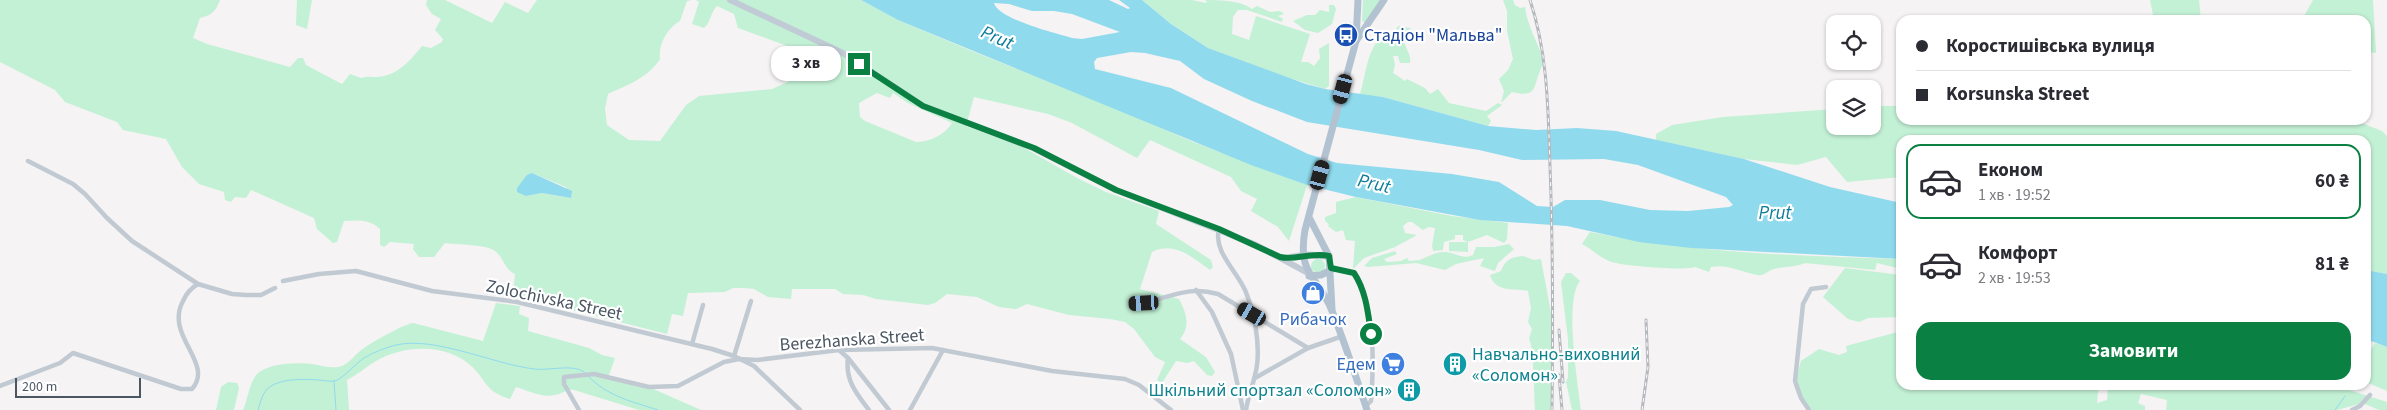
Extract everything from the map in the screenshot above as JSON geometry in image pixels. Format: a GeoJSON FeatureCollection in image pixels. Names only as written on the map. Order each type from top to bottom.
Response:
{"type":"FeatureCollection","features":[{"type":"Feature","properties":{"kind":"main road"},"geometry":{"type":"LineString","coordinates":[[730,0],[843,53],[923,106],[1034,148],[1116,190],[1219,229],[1280,257],[1309,274],[1321,275],[1331,269]]}},
{"type":"Feature","properties":{"kind":"main road"},"geometry":{"type":"LineString","coordinates":[[1332,310],[1309,274],[1303,255],[1305,230],[1310,219],[1356,41],[1358,0]]}},
{"type":"Feature","properties":{"kind":"main road"},"geometry":{"type":"LineString","coordinates":[[1356,41],[1384,0]]}},
{"type":"Feature","properties":{"kind":"main road"},"geometry":{"type":"LineString","coordinates":[[1310,219],[1318,239],[1329,256],[1332,310],[1366,408]]}},
{"type":"Feature","properties":{"kind":"main road"},"geometry":{"type":"LineString","coordinates":[[1280,257],[1289,258],[1316,254],[1329,256]]}},
{"type":"Feature","properties":{"kind":"street"},"geometry":{"type":"LineString","coordinates":[[28,161],[72,184],[86,194],[107,218],[132,241],[198,284],[232,294],[246,295],[261,295],[275,288]]}},
{"type":"Feature","properties":{"kind":"street"},"geometry":{"type":"LineString","coordinates":[[1219,229],[1216,238],[1218,245],[1241,282],[1252,314],[1257,340],[1258,365],[1244,410]]}},
{"type":"Feature","properties":{"kind":"street"},"geometry":{"type":"LineString","coordinates":[[1331,269],[1354,273],[1362,289],[1374,361],[1372,401],[1366,408]]}},
{"type":"Feature","properties":{"kind":"street","name":"Zolochivska Street"},"geometry":{"type":"LineString","coordinates":[[283,281],[327,273],[356,272],[432,291],[518,302],[692,344],[734,356],[754,366],[800,410]]}},
{"type":"Feature","properties":{"kind":"street"},"geometry":{"type":"LineString","coordinates":[[0,386],[60,363],[73,353],[181,389],[192,389],[198,378],[197,365],[178,325],[177,318],[178,310],[185,296],[198,284]]}},
{"type":"Feature","properties":{"kind":"street"},"geometry":{"type":"LineString","coordinates":[[1809,410],[1795,381],[1803,304],[1811,289],[1826,287]]}},
{"type":"Feature","properties":{"kind":"street"},"geometry":{"type":"LineString","coordinates":[[1196,290],[1212,312],[1231,354],[1244,410]]}},
{"type":"Feature","properties":{"kind":"street"},"geometry":{"type":"LineString","coordinates":[[1134,303],[1144,303],[1174,293],[1196,290],[1218,294],[1308,348]]}},
{"type":"Feature","properties":{"kind":"street"},"geometry":{"type":"LineString","coordinates":[[734,356],[751,301]]}},
{"type":"Feature","properties":{"kind":"street"},"geometry":{"type":"LineString","coordinates":[[692,344],[703,305]]}},
{"type":"Feature","properties":{"kind":"street"},"geometry":{"type":"LineString","coordinates":[[1255,378],[1308,348],[1340,337]]}},
{"type":"Feature","properties":{"kind":"street"},"geometry":{"type":"LineString","coordinates":[[840,350],[889,410]]}},
{"type":"Feature","properties":{"kind":"street","name":"Berezhanska Street"},"geometry":{"type":"LineString","coordinates":[[580,410],[564,384],[564,377],[590,374],[607,376],[648,387],[678,386],[724,362],[740,359],[757,360],[840,350],[943,350],[1052,371],[1125,379],[1139,385],[1171,410]]}},
{"type":"Feature","properties":{"kind":"street"},"geometry":{"type":"LineString","coordinates":[[910,410],[943,350]]}},
{"type":"Feature","properties":{"kind":"street"},"geometry":{"type":"LineString","coordinates":[[848,358],[846,370],[849,382],[869,410]]}},
{"type":"Feature","properties":{"kind":"street"},"geometry":{"type":"LineString","coordinates":[[2352,410],[2360,406],[2370,394]]}},
{"type":"Feature","properties":{"kind":"green space"},"geometry":{"type":"Polygon","coordinates":[[[0,0],[220,0],[213,12],[200,18],[193,38],[207,44],[290,67],[298,58],[303,58],[306,65],[342,84],[350,74],[361,78],[390,74],[408,62],[422,46],[431,48],[442,42],[443,39],[435,30],[441,19],[432,14],[426,5],[427,0],[445,0],[492,23],[505,2],[528,13],[537,0],[692,0],[687,1],[680,21],[664,37],[660,48],[660,59],[655,66],[637,80],[608,94],[605,109],[607,125],[629,140],[660,141],[686,105],[699,96],[772,89],[796,78],[809,80],[817,76],[824,68],[823,59],[738,28],[734,14],[717,6],[704,28],[692,24],[699,2],[696,0],[861,0],[898,20],[967,49],[1137,117],[1188,140],[1307,185],[1289,241],[1278,227],[1251,211],[1257,199],[1241,191],[1231,177],[1150,140],[1137,158],[1072,123],[1048,114],[974,97],[966,126],[1019,145],[1106,192],[1159,211],[1156,224],[1211,260],[1213,267],[1210,270],[1190,256],[1175,249],[1160,249],[1152,252],[1140,289],[1179,299],[1186,319],[1185,329],[1180,339],[1206,357],[1215,372],[1212,376],[1207,375],[1194,361],[1187,363],[1176,361],[1162,383],[1157,380],[1165,362],[1155,357],[1134,329],[1125,322],[1069,315],[1027,304],[1016,309],[999,307],[977,297],[947,294],[935,303],[928,305],[876,299],[863,295],[843,294],[835,289],[792,289],[791,299],[768,297],[754,289],[744,288],[733,288],[725,292],[688,293],[683,316],[672,314],[667,334],[513,295],[515,274],[508,269],[498,254],[491,249],[445,243],[434,257],[419,257],[413,249],[414,244],[390,242],[384,247],[380,245],[380,229],[372,223],[359,220],[344,221],[337,242],[333,243],[317,229],[314,218],[251,190],[246,198],[235,197],[231,202],[225,200],[224,192],[199,184],[182,167],[166,139],[123,130],[117,122],[65,102],[55,90],[0,62],[0,0]],[[877,93],[859,103],[860,117],[865,121],[916,142],[936,137],[952,123],[908,103],[893,93],[890,98],[877,93]],[[532,173],[526,196],[542,193],[571,198],[566,187],[532,173]]]}},
{"type":"Feature","properties":{"kind":"green space"},"geometry":{"type":"Polygon","coordinates":[[[297,0],[312,0],[307,29],[296,25],[297,0]]]}},
{"type":"Feature","properties":{"kind":"green space"},"geometry":{"type":"Polygon","coordinates":[[[1142,0],[1192,0],[1206,3],[1207,1],[1204,0],[1223,0],[1236,2],[1252,9],[1257,6],[1270,12],[1280,11],[1284,14],[1278,16],[1283,19],[1282,22],[1247,10],[1238,10],[1233,17],[1232,34],[1249,40],[1256,16],[1310,34],[1301,62],[1308,62],[1314,66],[1320,58],[1319,49],[1329,43],[1329,86],[1325,89],[1283,76],[1208,48],[1171,24],[1142,0]]]}},
{"type":"Feature","properties":{"kind":"green space"},"geometry":{"type":"Polygon","coordinates":[[[1363,0],[1380,0],[1365,23],[1362,21],[1363,0]]]}},
{"type":"Feature","properties":{"kind":"green space"},"geometry":{"type":"Polygon","coordinates":[[[1503,0],[1513,0],[1515,5],[1520,8],[1525,7],[1543,64],[1533,90],[1526,94],[1512,92],[1501,103],[1504,91],[1499,79],[1508,70],[1513,59],[1507,31],[1507,11],[1503,0]]]}},
{"type":"Feature","properties":{"kind":"green space"},"geometry":{"type":"Polygon","coordinates":[[[2150,0],[2199,0],[2200,15],[2153,15],[2150,0]]]}},
{"type":"Feature","properties":{"kind":"green space"},"geometry":{"type":"Polygon","coordinates":[[[2313,0],[2373,0],[2376,53],[2371,52],[2371,15],[2305,15],[2313,0]]]}},
{"type":"Feature","properties":{"kind":"green space"},"geometry":{"type":"Polygon","coordinates":[[[1329,5],[1334,5],[1336,9],[1332,24],[1318,33],[1305,30],[1293,21],[1307,15],[1315,15],[1320,10],[1329,12],[1329,5]]]}},
{"type":"Feature","properties":{"kind":"green space"},"geometry":{"type":"Polygon","coordinates":[[[1399,26],[1410,28],[1412,34],[1404,38],[1410,56],[1410,63],[1400,63],[1398,56],[1393,56],[1395,65],[1393,73],[1405,81],[1407,79],[1425,88],[1430,94],[1438,89],[1449,103],[1486,111],[1498,103],[1502,105],[1487,116],[1491,121],[1488,126],[1383,97],[1360,95],[1370,55],[1374,47],[1383,34],[1389,42],[1394,41],[1392,37],[1400,32],[1396,28],[1399,26]]]}},
{"type":"Feature","properties":{"kind":"green space"},"geometry":{"type":"Polygon","coordinates":[[[1881,106],[1896,106],[1896,125],[2367,125],[2382,131],[2387,136],[2387,274],[2371,271],[2371,135],[1896,135],[1896,177],[1847,182],[1826,157],[1797,165],[1744,159],[1656,140],[1656,134],[1672,125],[1723,117],[1826,110],[1826,135],[1881,135],[1881,106]]]}},
{"type":"Feature","properties":{"kind":"green space"},"geometry":{"type":"Polygon","coordinates":[[[1356,197],[1452,216],[1508,223],[1507,239],[1504,243],[1487,235],[1468,242],[1463,240],[1463,235],[1455,235],[1455,239],[1444,242],[1443,250],[1433,251],[1435,228],[1429,227],[1423,230],[1412,222],[1408,222],[1403,226],[1405,233],[1417,235],[1395,247],[1364,258],[1353,269],[1355,241],[1346,240],[1343,230],[1336,232],[1328,226],[1329,224],[1325,221],[1325,217],[1336,213],[1336,202],[1356,197]]]}},
{"type":"Feature","properties":{"kind":"green space"},"geometry":{"type":"Polygon","coordinates":[[[1590,232],[1667,245],[1706,249],[1784,255],[1896,259],[1896,268],[1877,263],[1875,270],[1805,263],[1771,270],[1763,275],[1717,266],[1711,267],[1709,272],[1695,267],[1667,268],[1615,263],[1605,259],[1582,244],[1590,232]]]}},
{"type":"Feature","properties":{"kind":"green space"},"geometry":{"type":"Polygon","coordinates":[[[1449,242],[1468,242],[1468,252],[1449,251],[1449,242]]]}},
{"type":"Feature","properties":{"kind":"green space"},"geometry":{"type":"Polygon","coordinates":[[[1509,244],[1514,249],[1498,263],[1495,271],[1480,266],[1484,258],[1456,264],[1445,270],[1416,263],[1364,266],[1372,258],[1395,251],[1397,254],[1384,259],[1387,262],[1401,261],[1407,258],[1409,261],[1420,260],[1442,252],[1463,257],[1470,256],[1473,255],[1476,247],[1494,247],[1509,244]]]}},
{"type":"Feature","properties":{"kind":"green space"},"geometry":{"type":"Polygon","coordinates":[[[1523,256],[1534,260],[1541,259],[1551,313],[1551,410],[1535,410],[1533,362],[1529,339],[1532,329],[1528,322],[1531,308],[1528,291],[1506,289],[1496,285],[1490,275],[1501,271],[1504,264],[1509,260],[1523,256]]]}},
{"type":"Feature","properties":{"kind":"green space"},"geometry":{"type":"Polygon","coordinates":[[[1315,259],[1321,259],[1325,266],[1321,273],[1315,273],[1311,269],[1311,263],[1315,259]]]}},
{"type":"Feature","properties":{"kind":"green space"},"geometry":{"type":"Polygon","coordinates":[[[1845,268],[1896,274],[1896,317],[1868,318],[1859,322],[1848,319],[1823,297],[1845,268]]]}},
{"type":"Feature","properties":{"kind":"green space"},"geometry":{"type":"Polygon","coordinates":[[[1566,273],[1571,273],[1580,281],[1575,291],[1572,323],[1581,410],[1572,410],[1566,382],[1568,377],[1568,339],[1561,282],[1566,273]]]}},
{"type":"Feature","properties":{"kind":"green space"},"geometry":{"type":"Polygon","coordinates":[[[496,303],[520,306],[519,314],[529,318],[528,331],[589,348],[602,355],[615,358],[608,378],[651,388],[701,410],[639,410],[574,390],[545,396],[516,387],[510,399],[501,396],[490,388],[470,365],[460,358],[437,350],[411,349],[376,361],[347,380],[349,410],[243,410],[252,382],[262,370],[276,365],[291,363],[339,367],[371,344],[408,324],[413,323],[483,341],[496,303]]]}},
{"type":"Feature","properties":{"kind":"green space"},"geometry":{"type":"Polygon","coordinates":[[[1896,332],[1896,390],[2098,390],[2097,403],[2107,400],[2108,390],[2349,390],[2387,402],[2387,410],[2379,410],[2363,403],[2337,410],[2166,410],[2167,400],[2141,394],[2138,403],[2145,406],[2145,410],[1808,410],[1797,394],[1794,385],[1801,361],[1819,349],[1839,355],[1847,352],[1846,346],[1896,332]]]}},
{"type":"Feature","properties":{"kind":"green space"},"geometry":{"type":"Polygon","coordinates":[[[2375,343],[2387,347],[2387,391],[2371,384],[2371,350],[2375,343]]]}},
{"type":"Feature","properties":{"kind":"green space"},"geometry":{"type":"Polygon","coordinates":[[[228,382],[237,383],[239,388],[234,410],[216,410],[221,387],[228,382]]]}},
{"type":"Feature","properties":{"kind":"water","name":"Prut"},"geometry":{"type":"Polygon","coordinates":[[[861,0],[1109,0],[1128,9],[1130,8],[1119,0],[1142,0],[1171,24],[1208,48],[1306,84],[1325,89],[1383,97],[1488,126],[1536,130],[1577,128],[1616,131],[1744,159],[1830,187],[1896,202],[1896,259],[1691,248],[1639,242],[1567,226],[1480,220],[1356,197],[1307,185],[1251,165],[898,20],[861,0]],[[994,3],[1005,15],[1016,20],[1072,38],[1082,39],[1120,32],[1072,14],[1054,11],[1032,11],[1009,4],[994,3]],[[1131,52],[1097,58],[1094,62],[1095,69],[1171,88],[1308,154],[1337,163],[1452,174],[1499,182],[1537,206],[1553,207],[1565,200],[1600,200],[1650,210],[1688,211],[1733,205],[1726,197],[1638,165],[1604,159],[1522,160],[1479,150],[1307,122],[1252,101],[1204,79],[1180,61],[1145,53],[1131,52]]]}},
{"type":"Feature","properties":{"kind":"water"},"geometry":{"type":"Polygon","coordinates":[[[532,173],[572,191],[571,198],[542,193],[526,196],[517,192],[517,188],[527,175],[532,173]]]}},
{"type":"Feature","properties":{"kind":"water"},"geometry":{"type":"Polygon","coordinates":[[[2371,271],[2387,274],[2387,347],[2371,341],[2371,271]]]}},
{"type":"Feature","properties":{"kind":"waterway"},"geometry":{"type":"LineString","coordinates":[[258,410],[261,399],[272,385],[285,381],[306,379],[334,381],[341,378],[361,360],[372,354],[396,345],[411,343],[446,347],[534,369],[575,368],[585,373]]}},
{"type":"Feature","properties":{"kind":"waterway"},"geometry":{"type":"LineString","coordinates":[[588,376],[603,389],[630,401],[658,410]]}},
{"type":"Feature","properties":{"kind":"waterway"},"geometry":{"type":"LineString","coordinates":[[334,381],[336,410]]}},
{"type":"Feature","properties":{"kind":"waterway"},"geometry":{"type":"LineString","coordinates":[[2335,410],[2345,396]]}},
{"type":"Feature","properties":{"kind":"railway"},"geometry":{"type":"LineString","coordinates":[[1530,0],[1544,61],[1548,103],[1553,319],[1552,410]]}},
{"type":"Feature","properties":{"kind":"railway"},"geometry":{"type":"LineString","coordinates":[[1642,410],[1648,367],[1646,320]]}},
{"type":"Feature","properties":{"kind":"railway"},"geometry":{"type":"LineString","coordinates":[[1559,330],[1563,382]]}},
{"type":"Feature","properties":{"kind":"railway"},"geometry":{"type":"LineString","coordinates":[[1559,375],[1562,410]]}},
{"type":"Feature","properties":{"kind":"place","name":"Стадіон \"Мальва\""},"geometry":{"type":"Point","coordinates":[1346,35]}},
{"type":"Feature","properties":{"kind":"place","name":"Рибачок"},"geometry":{"type":"Point","coordinates":[1313,293]}},
{"type":"Feature","properties":{"kind":"place","name":"Едем"},"geometry":{"type":"Point","coordinates":[1393,364]}},
{"type":"Feature","properties":{"kind":"place","name":"Навчально-виховний «Соломон»"},"geometry":{"type":"Point","coordinates":[1455,364]}},
{"type":"Feature","properties":{"kind":"place","name":"Шкільний спортзал «Соломон»"},"geometry":{"type":"Point","coordinates":[1409,390]}},
{"type":"Feature","properties":{"kind":"route"},"geometry":{"type":"LineString","coordinates":[[859,64],[904,96],[923,106],[947,117],[1000,134],[1034,148],[1116,190],[1219,229],[1280,257],[1289,258],[1309,254],[1329,256],[1331,268],[1342,272],[1354,273],[1358,280],[1362,289],[1371,334]]}}]}
